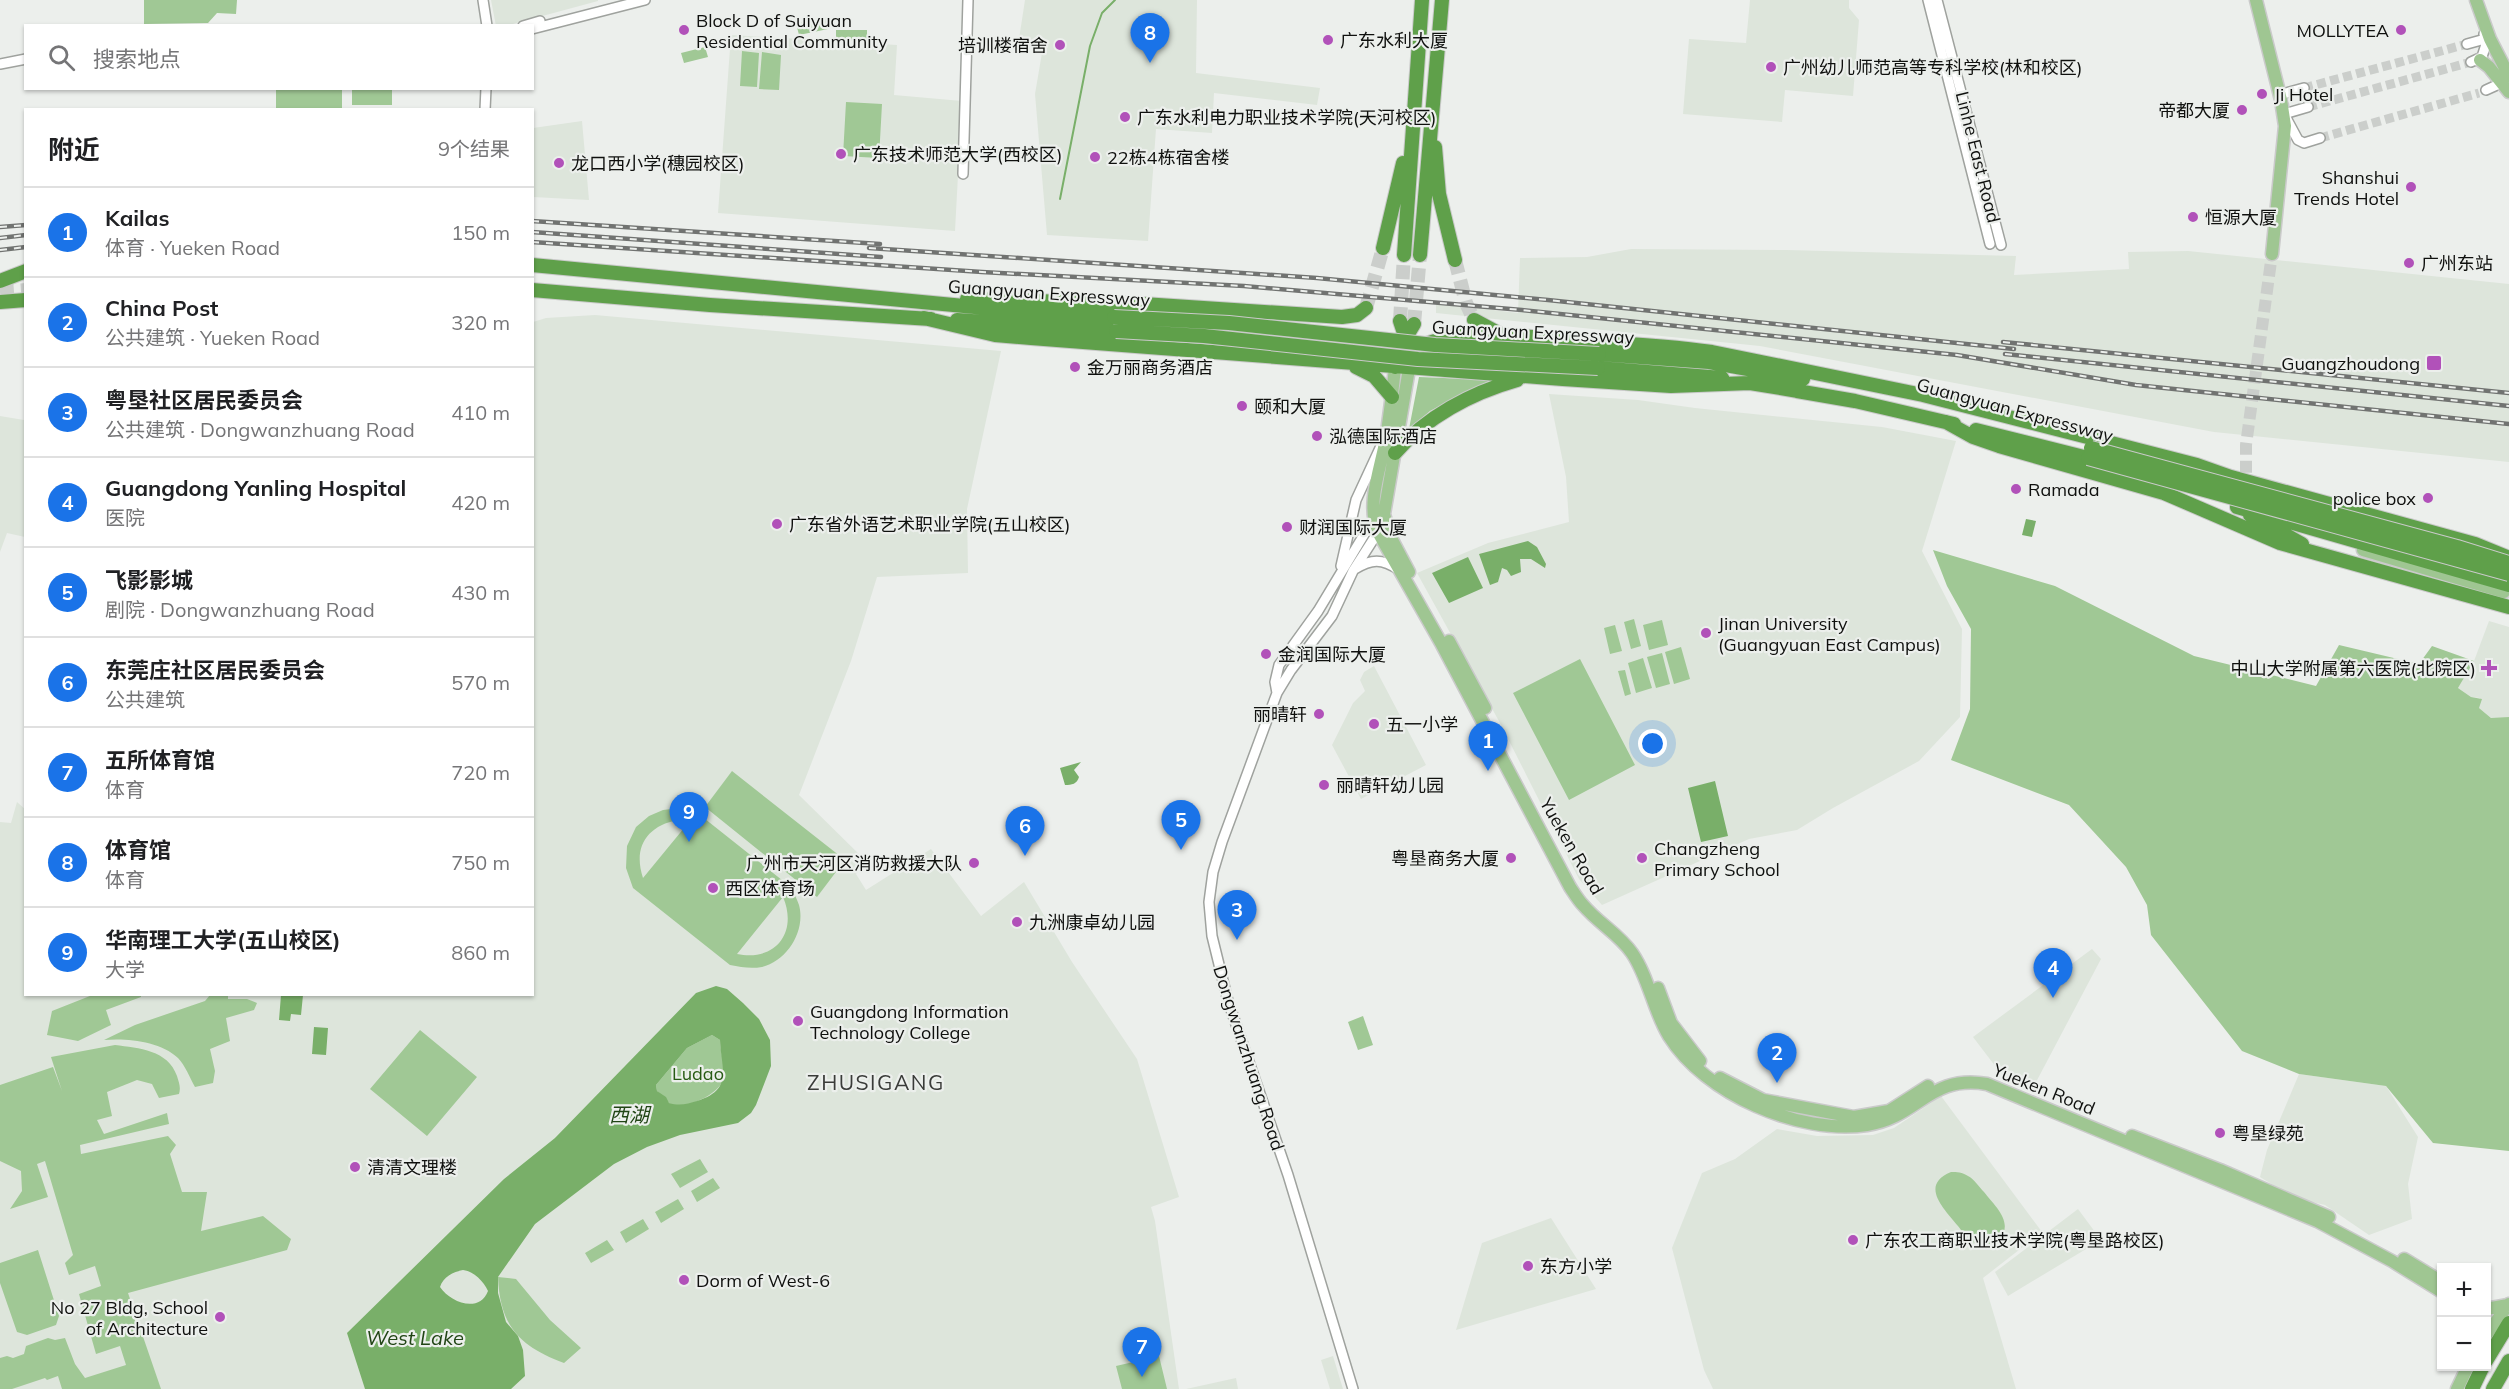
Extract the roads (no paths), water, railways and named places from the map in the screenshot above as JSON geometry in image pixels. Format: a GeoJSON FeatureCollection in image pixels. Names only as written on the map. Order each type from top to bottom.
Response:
{"type":"FeatureCollection","features":[{"type":"Feature","properties":{"kind":"highway"},"geometry":{"type":"LineString","coordinates":[[1404,255],[1422,3],[1441,4],[1420,255]]}},
{"type":"Feature","properties":{"kind":"highway"},"geometry":{"type":"LineString","coordinates":[[1383,248],[1413,108]]}},
{"type":"Feature","properties":{"kind":"highway"},"geometry":{"type":"LineString","coordinates":[[1432,109],[1439,194],[1455,260]]}},
{"type":"Feature","properties":{"kind":"highway","name":"Guangyuan Expressway"},"geometry":{"type":"LineString","coordinates":[[534,265],[1030,312],[1115,324]]}},
{"type":"Feature","properties":{"kind":"highway"},"geometry":{"type":"LineString","coordinates":[[0,273],[24,271]]}},
{"type":"Feature","properties":{"kind":"highway"},"geometry":{"type":"LineString","coordinates":[[0,281],[24,272]]}},
{"type":"Feature","properties":{"kind":"highway","name":"Guangyuan Expressway"},"geometry":{"type":"LineString","coordinates":[[534,290],[722,306],[924,318],[1115,324],[1238,324],[1599,361],[1855,400],[2090,453],[2457,547],[2509,563]]}},
{"type":"Feature","properties":{"kind":"highway"},"geometry":{"type":"LineString","coordinates":[[926,302],[980,299],[1035,300],[1342,317],[1357,315],[1366,308]]}},
{"type":"Feature","properties":{"kind":"highway"},"geometry":{"type":"LineString","coordinates":[[0,302],[24,300]]}},
{"type":"Feature","properties":{"kind":"highway"},"geometry":{"type":"LineString","coordinates":[[1239,353],[1254,347],[1260,334],[1255,319],[1244,310]]}},
{"type":"Feature","properties":{"kind":"highway"},"geometry":{"type":"LineString","coordinates":[[1296,358],[1314,352],[1322,341],[1318,328],[1301,313]]}},
{"type":"Feature","properties":{"kind":"highway"},"geometry":{"type":"LineString","coordinates":[[924,318],[995,334],[1402,368],[1671,386],[1750,383]]}},
{"type":"Feature","properties":{"kind":"highway"},"geometry":{"type":"LineString","coordinates":[[1474,321],[1506,335]]}},
{"type":"Feature","properties":{"kind":"highway"},"geometry":{"type":"LineString","coordinates":[[1402,368],[1407,323]]}},
{"type":"Feature","properties":{"kind":"highway"},"geometry":{"type":"LineString","coordinates":[[1342,362],[1370,357],[1405,345],[1488,334],[1680,347],[1900,390],[2197,465],[2231,477],[2475,544],[2509,558]]}},
{"type":"Feature","properties":{"kind":"highway"},"geometry":{"type":"LineString","coordinates":[[1499,375],[1489,360],[1490,351],[1493,344],[1506,335]]}},
{"type":"Feature","properties":{"kind":"highway"},"geometry":{"type":"LineString","coordinates":[[1405,345],[1426,362],[1446,371]]}},
{"type":"Feature","properties":{"kind":"highway","name":"Guangyuan Expressway"},"geometry":{"type":"LineString","coordinates":[[1599,361],[1709,362],[1920,404],[2509,574]]}},
{"type":"Feature","properties":{"kind":"highway"},"geometry":{"type":"LineString","coordinates":[[1342,362],[1371,374],[1392,397]]}},
{"type":"Feature","properties":{"kind":"highway"},"geometry":{"type":"LineString","coordinates":[[1395,453],[1414,432],[1430,420],[1474,396],[1528,377]]}},
{"type":"Feature","properties":{"kind":"highway"},"geometry":{"type":"LineString","coordinates":[[1791,377],[1900,390]]}},
{"type":"Feature","properties":{"kind":"highway"},"geometry":{"type":"LineString","coordinates":[[1946,422],[1973,437],[1999,446],[2164,493],[2213,513],[2256,535],[2509,607]]}},
{"type":"Feature","properties":{"kind":"highway"},"geometry":{"type":"LineString","coordinates":[[2164,493],[2204,499],[2216,496],[2218,490],[2215,484],[2197,465]]}},
{"type":"Feature","properties":{"kind":"highway"},"geometry":{"type":"LineString","coordinates":[[2231,477],[2224,494],[2237,507],[2321,554]]}},
{"type":"Feature","properties":{"kind":"highway"},"geometry":{"type":"LineString","coordinates":[[2237,507],[2508,591]]}},
{"type":"Feature","properties":{"kind":"highway"},"geometry":{"type":"LineString","coordinates":[[2493,551],[2509,552]]}},
{"type":"Feature","properties":{"kind":"highway"},"geometry":{"type":"LineString","coordinates":[[2491,1354],[2509,1323]]}},
{"type":"Feature","properties":{"kind":"highway"},"geometry":{"type":"LineString","coordinates":[[2493,1389],[2509,1361]]}},
{"type":"Feature","properties":{"kind":"highway"},"geometry":{"type":"LineString","coordinates":[[2472,1389],[2481,1371]]}},
{"type":"Feature","properties":{"kind":"main road"},"geometry":{"type":"LineString","coordinates":[[2256,0],[2284,114],[2284,141],[2272,254]]}},
{"type":"Feature","properties":{"kind":"main road"},"geometry":{"type":"LineString","coordinates":[[2476,0],[2499,58],[2509,94]]}},
{"type":"Feature","properties":{"kind":"main road"},"geometry":{"type":"LineString","coordinates":[[2475,61],[2504,78]]}},
{"type":"Feature","properties":{"kind":"main road","name":"Yueken Road"},"geometry":{"type":"LineString","coordinates":[[1402,368],[1392,397],[1374,500],[1379,526],[1398,570],[1441,643],[1570,887],[1584,906],[1631,952],[1641,968],[1661,1022],[1697,1070],[1739,1099],[1772,1112],[1821,1123],[1846,1125],[1864,1125],[1895,1118],[1936,1090],[1952,1083],[1969,1081],[1988,1084],[2317,1221],[2392,1261],[2437,1289]]}},
{"type":"Feature","properties":{"kind":"main road","name":"Yueken Road"},"geometry":{"type":"LineString","coordinates":[[1402,368],[1395,453],[1379,526],[1460,660],[1574,880],[1593,904],[1639,950],[1671,1023],[1697,1057],[1719,1077],[1763,1100],[1854,1117],[1889,1111],[1932,1084],[1946,1078],[1973,1073],[1988,1076],[2309,1208],[2372,1240],[2437,1279]]}},
{"type":"Feature","properties":{"kind":"main road"},"geometry":{"type":"LineString","coordinates":[[2363,550],[2508,591]]}},
{"type":"Feature","properties":{"kind":"main road"},"geometry":{"type":"LineString","coordinates":[[2491,1308],[2509,1304]]}},
{"type":"Feature","properties":{"kind":"main road"},"geometry":{"type":"LineString","coordinates":[[2491,1329],[2509,1304]]}},
{"type":"Feature","properties":{"kind":"main road"},"geometry":{"type":"LineString","coordinates":[[2457,1389],[2466,1371]]}},
{"type":"Feature","properties":{"kind":"street"},"geometry":{"type":"LineString","coordinates":[[483,0],[487,24]]}},
{"type":"Feature","properties":{"kind":"street"},"geometry":{"type":"LineString","coordinates":[[531,24],[621,0]]}},
{"type":"Feature","properties":{"kind":"street"},"geometry":{"type":"LineString","coordinates":[[534,28],[645,0]]}},
{"type":"Feature","properties":{"kind":"street"},"geometry":{"type":"LineString","coordinates":[[963,174],[968,0]]}},
{"type":"Feature","properties":{"kind":"street","name":"Linhe East Road"},"geometry":{"type":"LineString","coordinates":[[1928,0],[1990,244]]}},
{"type":"Feature","properties":{"kind":"street","name":"Linhe East Road"},"geometry":{"type":"LineString","coordinates":[[1937,0],[2001,245]]}},
{"type":"Feature","properties":{"kind":"street"},"geometry":{"type":"LineString","coordinates":[[2475,61],[2485,51],[2481,17]]}},
{"type":"Feature","properties":{"kind":"street"},"geometry":{"type":"LineString","coordinates":[[2467,44],[2485,39]]}},
{"type":"Feature","properties":{"kind":"street"},"geometry":{"type":"LineString","coordinates":[[0,64],[24,59]]}},
{"type":"Feature","properties":{"kind":"street"},"geometry":{"type":"LineString","coordinates":[[2504,78],[2497,85],[2483,91],[2509,94]]}},
{"type":"Feature","properties":{"kind":"street"},"geometry":{"type":"LineString","coordinates":[[2279,95],[2304,88]]}},
{"type":"Feature","properties":{"kind":"street"},"geometry":{"type":"LineString","coordinates":[[485,108],[486,90]]}},
{"type":"Feature","properties":{"kind":"street"},"geometry":{"type":"LineString","coordinates":[[2308,107],[2284,114],[2298,140],[2304,143],[2320,138]]}},
{"type":"Feature","properties":{"kind":"street"},"geometry":{"type":"LineString","coordinates":[[1340,575],[1356,500],[1387,433]]}},
{"type":"Feature","properties":{"kind":"street","name":"Dongwanzhuang Road"},"geometry":{"type":"LineString","coordinates":[[1353,1389],[1286,1168],[1228,1001],[1215,954],[1210,922],[1211,889],[1217,859],[1277,693],[1291,670],[1332,616],[1353,571],[1379,526]]}},
{"type":"Feature","properties":{"kind":"street","name":"Dongwanzhuang Road"},"geometry":{"type":"LineString","coordinates":[[1277,693],[1275,682],[1279,665],[1318,611],[1365,533],[1379,526]]}},
{"type":"Feature","properties":{"kind":"street"},"geometry":{"type":"LineString","coordinates":[[1353,571],[1366,562],[1377,560],[1398,570]]}},
{"type":"Feature","properties":{"kind":"water"},"geometry":{"type":"Polygon","coordinates":[[[2026,519],[2036,521],[2032,537],[2022,535],[2026,519]]]}},
{"type":"Feature","properties":{"kind":"water"},"geometry":{"type":"Polygon","coordinates":[[[1528,541],[1537,547],[1546,564],[1545,568],[1531,559],[1520,559],[1521,572],[1511,576],[1507,570],[1502,568],[1498,582],[1490,585],[1479,554],[1528,541]]]}},
{"type":"Feature","properties":{"kind":"water"},"geometry":{"type":"Polygon","coordinates":[[[1468,557],[1483,588],[1449,603],[1432,573],[1468,557]]]}},
{"type":"Feature","properties":{"kind":"water"},"geometry":{"type":"Polygon","coordinates":[[[1081,762],[1074,770],[1079,777],[1077,781],[1065,785],[1060,768],[1081,762]]]}},
{"type":"Feature","properties":{"kind":"water"},"geometry":{"type":"Polygon","coordinates":[[[1715,781],[1728,836],[1701,842],[1688,788],[1715,781]]]}},
{"type":"Feature","properties":{"kind":"water"},"geometry":{"type":"Polygon","coordinates":[[[716,986],[727,989],[759,1019],[770,1040],[771,1066],[751,1113],[738,1123],[680,1135],[647,1147],[614,1164],[535,1224],[498,1277],[498,1293],[506,1322],[518,1336],[523,1350],[525,1376],[511,1389],[365,1389],[347,1333],[504,1179],[555,1138],[696,993],[716,986]],[[712,1035],[687,1048],[656,1085],[657,1091],[666,1097],[669,1103],[683,1104],[697,1101],[709,1096],[721,1084],[723,1069],[720,1040],[712,1035]],[[463,1270],[443,1280],[440,1287],[457,1301],[471,1304],[478,1302],[488,1291],[471,1272],[463,1270]]]}},
{"type":"Feature","properties":{"kind":"water"},"geometry":{"type":"Polygon","coordinates":[[[281,996],[303,996],[301,1015],[291,1014],[290,1021],[279,1020],[281,996]]]}},
{"type":"Feature","properties":{"kind":"water"},"geometry":{"type":"Polygon","coordinates":[[[314,1027],[328,1028],[326,1055],[312,1054],[314,1027]]]}},
{"type":"Feature","properties":{"kind":"waterway"},"geometry":{"type":"LineString","coordinates":[[1060,199],[1090,46],[1102,13],[1115,0]]}},
{"type":"Feature","properties":{"kind":"tunnel"},"geometry":{"type":"LineString","coordinates":[[2304,88],[2467,44]]}},
{"type":"Feature","properties":{"kind":"tunnel"},"geometry":{"type":"LineString","coordinates":[[2308,107],[2471,62]]}},
{"type":"Feature","properties":{"kind":"tunnel"},"geometry":{"type":"LineString","coordinates":[[2320,138],[2479,93]]}},
{"type":"Feature","properties":{"kind":"tunnel"},"geometry":{"type":"LineString","coordinates":[[1366,308],[1383,248]]}},
{"type":"Feature","properties":{"kind":"tunnel"},"geometry":{"type":"LineString","coordinates":[[2251,490],[2246,473],[2246,445],[2272,254]]}},
{"type":"Feature","properties":{"kind":"tunnel"},"geometry":{"type":"LineString","coordinates":[[1400,321],[1404,255]]}},
{"type":"Feature","properties":{"kind":"tunnel"},"geometry":{"type":"LineString","coordinates":[[1414,324],[1420,255]]}},
{"type":"Feature","properties":{"kind":"tunnel"},"geometry":{"type":"LineString","coordinates":[[1455,260],[1466,303],[1474,320]]}},
{"type":"Feature","properties":{"kind":"tunnel"},"geometry":{"type":"LineString","coordinates":[[0,292],[24,290]]}},
{"type":"Feature","properties":{"kind":"railway"},"geometry":{"type":"LineString","coordinates":[[534,221],[880,244]]}},
{"type":"Feature","properties":{"kind":"railway"},"geometry":{"type":"LineString","coordinates":[[0,227],[24,225]]}},
{"type":"Feature","properties":{"kind":"railway"},"geometry":{"type":"LineString","coordinates":[[534,232],[881,257]]}},
{"type":"Feature","properties":{"kind":"railway"},"geometry":{"type":"LineString","coordinates":[[0,238],[24,235]]}},
{"type":"Feature","properties":{"kind":"railway"},"geometry":{"type":"LineString","coordinates":[[534,242],[982,272],[1244,286],[1522,310],[1957,355],[2136,385],[2509,424]]}},
{"type":"Feature","properties":{"kind":"railway"},"geometry":{"type":"LineString","coordinates":[[0,250],[24,247]]}},
{"type":"Feature","properties":{"kind":"railway"},"geometry":{"type":"LineString","coordinates":[[869,248],[1317,278],[2014,349]]}},
{"type":"Feature","properties":{"kind":"railway"},"geometry":{"type":"LineString","coordinates":[[2003,342],[2509,393]]}},
{"type":"Feature","properties":{"kind":"railway"},"geometry":{"type":"LineString","coordinates":[[2005,354],[2509,406]]}},
{"type":"Feature","properties":{"kind":"place","name":"Block D of Suiyuan Residential Community"},"geometry":{"type":"Point","coordinates":[684,30]}},
{"type":"Feature","properties":{"kind":"place","name":"MOLLYTEA"},"geometry":{"type":"Point","coordinates":[2401,30]}},
{"type":"Feature","properties":{"kind":"place","name":"广东水利大厦"},"geometry":{"type":"Point","coordinates":[1328,40]}},
{"type":"Feature","properties":{"kind":"place","name":"培训楼宿舍"},"geometry":{"type":"Point","coordinates":[1060,45]}},
{"type":"Feature","properties":{"kind":"place","name":"体育馆"},"geometry":{"type":"Point","coordinates":[1150,63]}},
{"type":"Feature","properties":{"kind":"place","name":"广州幼儿师范高等专科学校(林和校区)"},"geometry":{"type":"Point","coordinates":[1771,67]}},
{"type":"Feature","properties":{"kind":"place","name":"Ji Hotel"},"geometry":{"type":"Point","coordinates":[2262,94]}},
{"type":"Feature","properties":{"kind":"place","name":"帝都大厦"},"geometry":{"type":"Point","coordinates":[2242,110]}},
{"type":"Feature","properties":{"kind":"place","name":"广东水利电力职业技术学院(天河校区)"},"geometry":{"type":"Point","coordinates":[1125,117]}},
{"type":"Feature","properties":{"kind":"place","name":"广东技术师范大学(西校区)"},"geometry":{"type":"Point","coordinates":[841,154]}},
{"type":"Feature","properties":{"kind":"place","name":"22栋4栋宿舍楼"},"geometry":{"type":"Point","coordinates":[1095,157]}},
{"type":"Feature","properties":{"kind":"place","name":"龙口西小学(穗园校区)"},"geometry":{"type":"Point","coordinates":[559,163]}},
{"type":"Feature","properties":{"kind":"place","name":"Shanshui Trends Hotel"},"geometry":{"type":"Point","coordinates":[2411,187]}},
{"type":"Feature","properties":{"kind":"place","name":"恒源大厦"},"geometry":{"type":"Point","coordinates":[2193,217]}},
{"type":"Feature","properties":{"kind":"place","name":"广州东站"},"geometry":{"type":"Point","coordinates":[2409,263]}},
{"type":"Feature","properties":{"kind":"place","name":"Guangzhoudong"},"geometry":{"type":"Point","coordinates":[2434,363]}},
{"type":"Feature","properties":{"kind":"place","name":"金万丽商务酒店"},"geometry":{"type":"Point","coordinates":[1075,367]}},
{"type":"Feature","properties":{"kind":"place","name":"颐和大厦"},"geometry":{"type":"Point","coordinates":[1242,406]}},
{"type":"Feature","properties":{"kind":"place","name":"泓德国际酒店"},"geometry":{"type":"Point","coordinates":[1317,436]}},
{"type":"Feature","properties":{"kind":"place","name":"Ramada"},"geometry":{"type":"Point","coordinates":[2016,489]}},
{"type":"Feature","properties":{"kind":"place","name":"police box"},"geometry":{"type":"Point","coordinates":[2428,498]}},
{"type":"Feature","properties":{"kind":"place","name":"广东省外语艺术职业学院(五山校区)"},"geometry":{"type":"Point","coordinates":[777,524]}},
{"type":"Feature","properties":{"kind":"place","name":"财润国际大厦"},"geometry":{"type":"Point","coordinates":[1287,527]}},
{"type":"Feature","properties":{"kind":"place","name":"Jinan University (Guangyuan East Campus)"},"geometry":{"type":"Point","coordinates":[1706,633]}},
{"type":"Feature","properties":{"kind":"place","name":"金润国际大厦"},"geometry":{"type":"Point","coordinates":[1266,654]}},
{"type":"Feature","properties":{"kind":"place","name":"中山大学附属第六医院(北院区)"},"geometry":{"type":"Point","coordinates":[2489,668]}},
{"type":"Feature","properties":{"kind":"place","name":"丽晴轩"},"geometry":{"type":"Point","coordinates":[1319,714]}},
{"type":"Feature","properties":{"kind":"place","name":"五一小学"},"geometry":{"type":"Point","coordinates":[1374,724]}},
{"type":"Feature","properties":{"kind":"place","name":"Kailas"},"geometry":{"type":"Point","coordinates":[1488,771]}},
{"type":"Feature","properties":{"kind":"place","name":"丽晴轩幼儿园"},"geometry":{"type":"Point","coordinates":[1324,785]}},
{"type":"Feature","properties":{"kind":"place","name":"华南理工大学(五山校区)"},"geometry":{"type":"Point","coordinates":[689,842]}},
{"type":"Feature","properties":{"kind":"place","name":"飞影影城"},"geometry":{"type":"Point","coordinates":[1181,850]}},
{"type":"Feature","properties":{"kind":"place","name":"东莞庄社区居民委员会"},"geometry":{"type":"Point","coordinates":[1025,856]}},
{"type":"Feature","properties":{"kind":"place","name":"粤垦商务大厦"},"geometry":{"type":"Point","coordinates":[1511,858]}},
{"type":"Feature","properties":{"kind":"place","name":"Changzheng Primary School"},"geometry":{"type":"Point","coordinates":[1642,858]}},
{"type":"Feature","properties":{"kind":"place","name":"广州市天河区消防救援大队"},"geometry":{"type":"Point","coordinates":[974,863]}},
{"type":"Feature","properties":{"kind":"place","name":"西区体育场"},"geometry":{"type":"Point","coordinates":[713,888]}},
{"type":"Feature","properties":{"kind":"place","name":"九洲康卓幼儿园"},"geometry":{"type":"Point","coordinates":[1017,922]}},
{"type":"Feature","properties":{"kind":"place","name":"粤垦社区居民委员会"},"geometry":{"type":"Point","coordinates":[1237,940]}},
{"type":"Feature","properties":{"kind":"place","name":"Guangdong Yanling Hospital"},"geometry":{"type":"Point","coordinates":[2053,998]}},
{"type":"Feature","properties":{"kind":"place","name":"Guangdong Information Technology College"},"geometry":{"type":"Point","coordinates":[798,1021]}},
{"type":"Feature","properties":{"kind":"place","name":"China Post"},"geometry":{"type":"Point","coordinates":[1777,1083]}},
{"type":"Feature","properties":{"kind":"place","name":"粤垦绿苑"},"geometry":{"type":"Point","coordinates":[2220,1133]}},
{"type":"Feature","properties":{"kind":"place","name":"清清文理楼"},"geometry":{"type":"Point","coordinates":[355,1167]}},
{"type":"Feature","properties":{"kind":"place","name":"广东农工商职业技术学院(粤垦路校区)"},"geometry":{"type":"Point","coordinates":[1853,1240]}},
{"type":"Feature","properties":{"kind":"place","name":"东方小学"},"geometry":{"type":"Point","coordinates":[1528,1266]}},
{"type":"Feature","properties":{"kind":"place","name":"Dorm of West-6"},"geometry":{"type":"Point","coordinates":[684,1280]}},
{"type":"Feature","properties":{"kind":"place","name":"No 27 Bldg, School of Architecture"},"geometry":{"type":"Point","coordinates":[220,1317]}},
{"type":"Feature","properties":{"kind":"place","name":"五所体育馆"},"geometry":{"type":"Point","coordinates":[1142,1377]}},
{"type":"Feature","properties":{"kind":"district","name":"ZHUSIGANG"},"geometry":{"type":"Point","coordinates":[876,1082]}},
{"type":"Feature","properties":{"kind":"park label","name":"Ludao"},"geometry":{"type":"Point","coordinates":[698,1073]}},
{"type":"Feature","properties":{"kind":"water label","name":"西湖"},"geometry":{"type":"Point","coordinates":[629,1114]}},
{"type":"Feature","properties":{"kind":"water label","name":"West Lake"},"geometry":{"type":"Point","coordinates":[415,1337]}}]}
